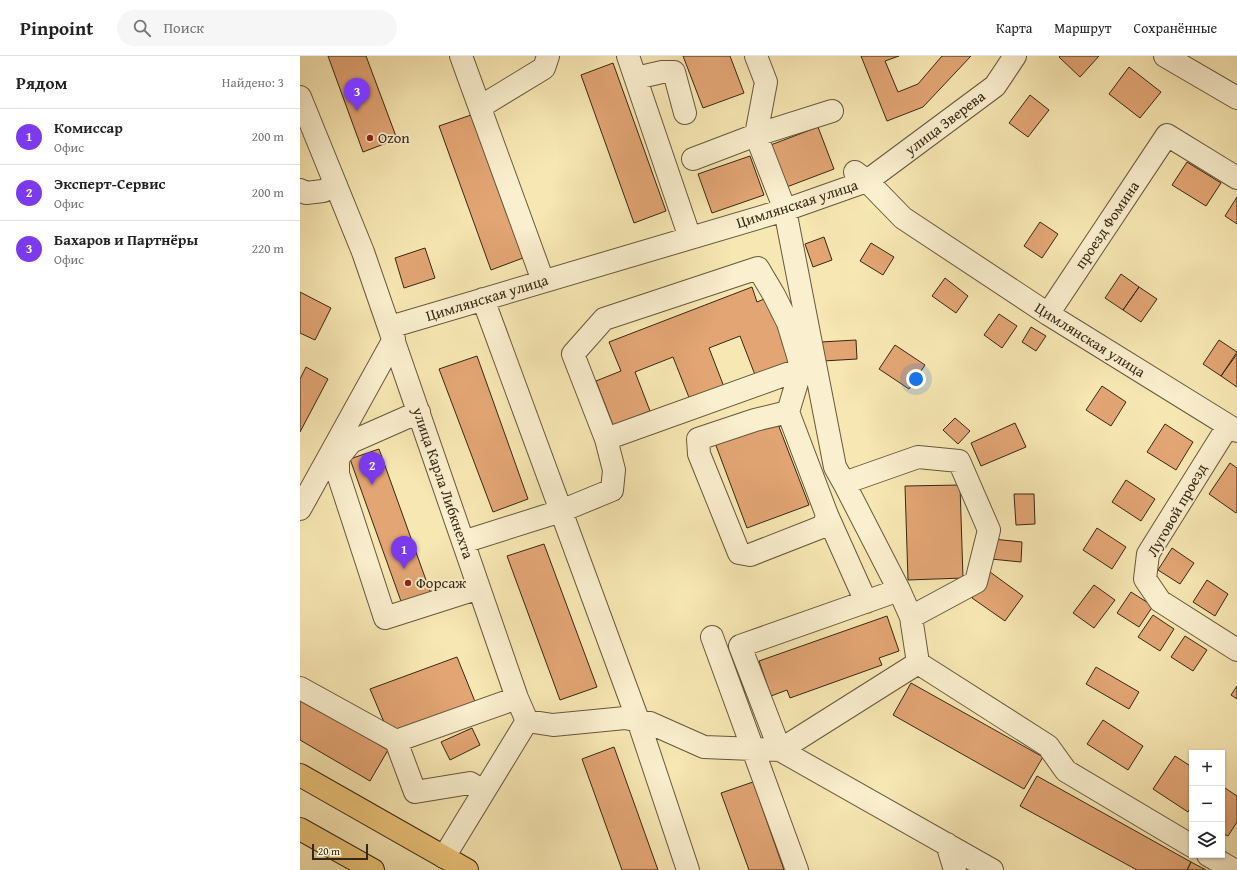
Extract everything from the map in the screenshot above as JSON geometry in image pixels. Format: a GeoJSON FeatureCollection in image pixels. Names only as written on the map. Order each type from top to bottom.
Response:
{"type":"FeatureCollection","features":[{"type":"Feature","properties":{"kind":"main road"},"geometry":{"type":"LineString","coordinates":[[300,775],[467,870]]}},
{"type":"Feature","properties":{"kind":"main road"},"geometry":{"type":"LineString","coordinates":[[300,829],[373,870]]}},
{"type":"Feature","properties":{"kind":"street"},"geometry":{"type":"LineString","coordinates":[[461,56],[543,280]]}},
{"type":"Feature","properties":{"kind":"street"},"geometry":{"type":"LineString","coordinates":[[480,107],[544,68],[548,56]]}},
{"type":"Feature","properties":{"kind":"street"},"geometry":{"type":"LineString","coordinates":[[628,56],[690,238]]}},
{"type":"Feature","properties":{"kind":"street"},"geometry":{"type":"LineString","coordinates":[[756,56],[766,82],[756,135],[785,210],[835,467],[899,590],[911,617],[918,663],[1048,746],[1066,771],[1189,844]]}},
{"type":"Feature","properties":{"kind":"street","name":"улица Зверева"},"geometry":{"type":"LineString","coordinates":[[860,176],[995,86],[1015,56]]}},
{"type":"Feature","properties":{"kind":"street"},"geometry":{"type":"LineString","coordinates":[[1165,56],[1237,98]]}},
{"type":"Feature","properties":{"kind":"street"},"geometry":{"type":"LineString","coordinates":[[636,78],[662,72],[674,72],[685,113]]}},
{"type":"Feature","properties":{"kind":"street","name":"улица Карла Либкнехта"},"geometry":{"type":"LineString","coordinates":[[300,97],[359,242],[392,333],[516,698],[527,721]]}},
{"type":"Feature","properties":{"kind":"street"},"geometry":{"type":"LineString","coordinates":[[693,159],[756,135],[832,111]]}},
{"type":"Feature","properties":{"kind":"street","name":"проезд Фомина"},"geometry":{"type":"LineString","coordinates":[[1048,314],[1167,135],[1237,178]]}},
{"type":"Feature","properties":{"kind":"street","name":"Цимлянская улица"},"geometry":{"type":"LineString","coordinates":[[392,333],[483,299],[543,280],[785,210],[860,176],[903,218],[1048,314],[1232,429]]}},
{"type":"Feature","properties":{"kind":"street"},"geometry":{"type":"LineString","coordinates":[[300,190],[306,193],[324,190],[336,185]]}},
{"type":"Feature","properties":{"kind":"street"},"geometry":{"type":"LineString","coordinates":[[463,542],[561,511],[612,490],[614,470],[606,439],[573,354],[604,319],[695,287],[758,268],[788,323],[801,369],[788,412],[827,515],[866,602]]}},
{"type":"Feature","properties":{"kind":"street"},"geometry":{"type":"LineString","coordinates":[[483,299],[638,720],[688,870]]}},
{"type":"Feature","properties":{"kind":"street"},"geometry":{"type":"LineString","coordinates":[[300,509],[308,477],[392,333]]}},
{"type":"Feature","properties":{"kind":"street"},"geometry":{"type":"LineString","coordinates":[[606,439],[801,369]]}},
{"type":"Feature","properties":{"kind":"street"},"geometry":{"type":"LineString","coordinates":[[419,412],[351,442],[338,458],[338,474],[385,618],[479,588]]}},
{"type":"Feature","properties":{"kind":"street"},"geometry":{"type":"LineString","coordinates":[[788,412],[755,420],[698,439],[699,454],[739,553],[750,555],[824,526],[827,515]]}},
{"type":"Feature","properties":{"kind":"street","name":"Луговой проезд"},"geometry":{"type":"LineString","coordinates":[[1232,429],[1148,554],[1145,579],[1160,601],[1237,650]]}},
{"type":"Feature","properties":{"kind":"street"},"geometry":{"type":"LineString","coordinates":[[844,483],[918,457],[959,461],[989,530],[976,582],[911,617]]}},
{"type":"Feature","properties":{"kind":"street"},"geometry":{"type":"LineString","coordinates":[[780,750],[740,646],[899,590]]}},
{"type":"Feature","properties":{"kind":"street"},"geometry":{"type":"LineString","coordinates":[[712,637],[797,870]]}},
{"type":"Feature","properties":{"kind":"street"},"geometry":{"type":"LineString","coordinates":[[780,750],[918,663]]}},
{"type":"Feature","properties":{"kind":"street"},"geometry":{"type":"LineString","coordinates":[[300,688],[396,741],[415,792],[470,783],[483,791]]}},
{"type":"Feature","properties":{"kind":"street"},"geometry":{"type":"LineString","coordinates":[[396,741],[516,698]]}},
{"type":"Feature","properties":{"kind":"street"},"geometry":{"type":"LineString","coordinates":[[444,857],[527,721],[553,725],[624,718],[650,723],[704,747],[780,750],[992,870]]}},
{"type":"Feature","properties":{"kind":"street"},"geometry":{"type":"LineString","coordinates":[[947,844],[955,870]]}},
{"type":"Feature","properties":{"kind":"street"},"geometry":{"type":"LineString","coordinates":[[1213,858],[1234,870]]}},
{"type":"Feature","properties":{"kind":"building"},"geometry":{"type":"Polygon","coordinates":[[[328,56],[366,56],[397,139],[363,152],[328,56]]]}},
{"type":"Feature","properties":{"kind":"building"},"geometry":{"type":"Polygon","coordinates":[[[683,56],[730,56],[744,93],[703,108],[683,56]]]}},
{"type":"Feature","properties":{"kind":"building"},"geometry":{"type":"Polygon","coordinates":[[[861,56],[899,56],[885,61],[898,92],[918,84],[942,56],[971,56],[923,107],[887,121],[861,56]]]}},
{"type":"Feature","properties":{"kind":"building"},"geometry":{"type":"Polygon","coordinates":[[[1099,56],[1080,77],[1059,57],[1099,56]]]}},
{"type":"Feature","properties":{"kind":"building"},"geometry":{"type":"Polygon","coordinates":[[[613,63],[666,211],[634,223],[581,75],[613,63]]]}},
{"type":"Feature","properties":{"kind":"building"},"geometry":{"type":"Polygon","coordinates":[[[1129,67],[1161,92],[1140,118],[1109,94],[1129,67]]]}},
{"type":"Feature","properties":{"kind":"building"},"geometry":{"type":"Polygon","coordinates":[[[1030,95],[1049,110],[1028,137],[1009,123],[1030,95]]]}},
{"type":"Feature","properties":{"kind":"building"},"geometry":{"type":"Polygon","coordinates":[[[471,115],[523,258],[491,270],[439,126],[471,115]]]}},
{"type":"Feature","properties":{"kind":"building"},"geometry":{"type":"Polygon","coordinates":[[[818,127],[834,169],[784,188],[768,146],[818,127]]]}},
{"type":"Feature","properties":{"kind":"building"},"geometry":{"type":"Polygon","coordinates":[[[750,156],[764,195],[712,213],[698,174],[750,156]]]}},
{"type":"Feature","properties":{"kind":"building"},"geometry":{"type":"Polygon","coordinates":[[[1187,162],[1221,183],[1206,206],[1172,185],[1187,162]]]}},
{"type":"Feature","properties":{"kind":"building"},"geometry":{"type":"Polygon","coordinates":[[[1237,197],[1237,224],[1225,216],[1237,197]]]}},
{"type":"Feature","properties":{"kind":"building"},"geometry":{"type":"Polygon","coordinates":[[[1040,222],[1058,234],[1042,258],[1024,246],[1040,222]]]}},
{"type":"Feature","properties":{"kind":"building"},"geometry":{"type":"Polygon","coordinates":[[[824,237],[832,260],[813,267],[805,244],[824,237]]]}},
{"type":"Feature","properties":{"kind":"building"},"geometry":{"type":"Polygon","coordinates":[[[871,243],[894,257],[883,275],[860,261],[871,243]]]}},
{"type":"Feature","properties":{"kind":"building"},"geometry":{"type":"Polygon","coordinates":[[[425,248],[435,278],[404,288],[395,258],[425,248]]]}},
{"type":"Feature","properties":{"kind":"building"},"geometry":{"type":"Polygon","coordinates":[[[1121,274],[1139,287],[1123,310],[1105,298],[1121,274]]]}},
{"type":"Feature","properties":{"kind":"building"},"geometry":{"type":"Polygon","coordinates":[[[945,278],[968,296],[956,313],[932,296],[945,278]]]}},
{"type":"Feature","properties":{"kind":"building"},"geometry":{"type":"Polygon","coordinates":[[[752,287],[757,302],[769,297],[795,365],[757,380],[740,336],[709,348],[726,392],[692,405],[673,357],[635,372],[650,411],[613,425],[596,381],[621,371],[609,342],[752,287]]]}},
{"type":"Feature","properties":{"kind":"building"},"geometry":{"type":"Polygon","coordinates":[[[1139,287],[1157,299],[1141,322],[1123,310],[1139,287]]]}},
{"type":"Feature","properties":{"kind":"building"},"geometry":{"type":"Polygon","coordinates":[[[300,292],[331,308],[315,340],[300,333],[300,292]]]}},
{"type":"Feature","properties":{"kind":"building"},"geometry":{"type":"Polygon","coordinates":[[[999,314],[1017,326],[1002,348],[984,335],[999,314]]]}},
{"type":"Feature","properties":{"kind":"building"},"geometry":{"type":"Polygon","coordinates":[[[1031,327],[1046,336],[1036,351],[1022,342],[1031,327]]]}},
{"type":"Feature","properties":{"kind":"building"},"geometry":{"type":"Polygon","coordinates":[[[856,340],[857,359],[823,361],[821,342],[856,340]]]}},
{"type":"Feature","properties":{"kind":"building"},"geometry":{"type":"Polygon","coordinates":[[[1219,340],[1237,352],[1221,376],[1203,364],[1219,340]]]}},
{"type":"Feature","properties":{"kind":"building"},"geometry":{"type":"Polygon","coordinates":[[[895,345],[925,365],[909,389],[879,369],[895,345]]]}},
{"type":"Feature","properties":{"kind":"building"},"geometry":{"type":"Polygon","coordinates":[[[1237,354],[1237,387],[1221,376],[1237,354]]]}},
{"type":"Feature","properties":{"kind":"building"},"geometry":{"type":"Polygon","coordinates":[[[477,356],[528,499],[493,512],[439,369],[477,356]]]}},
{"type":"Feature","properties":{"kind":"building"},"geometry":{"type":"Polygon","coordinates":[[[306,367],[328,379],[300,432],[300,379],[306,367]]]}},
{"type":"Feature","properties":{"kind":"building"},"geometry":{"type":"Polygon","coordinates":[[[1102,386],[1126,402],[1111,426],[1086,410],[1102,386]]]}},
{"type":"Feature","properties":{"kind":"building"},"geometry":{"type":"Polygon","coordinates":[[[955,418],[970,431],[958,444],[943,430],[955,418]]]}},
{"type":"Feature","properties":{"kind":"building"},"geometry":{"type":"Polygon","coordinates":[[[776,419],[809,505],[747,528],[715,443],[776,419]]]}},
{"type":"Feature","properties":{"kind":"building"},"geometry":{"type":"Polygon","coordinates":[[[1015,423],[1026,447],[981,466],[971,443],[1015,423]]]}},
{"type":"Feature","properties":{"kind":"building"},"geometry":{"type":"Polygon","coordinates":[[[1165,424],[1193,442],[1176,470],[1147,452],[1165,424]]]}},
{"type":"Feature","properties":{"kind":"building"},"geometry":{"type":"Polygon","coordinates":[[[379,449],[431,594],[402,604],[350,459],[379,449]]]}},
{"type":"Feature","properties":{"kind":"building"},"geometry":{"type":"Polygon","coordinates":[[[1230,463],[1237,468],[1236,513],[1209,494],[1230,463]]]}},
{"type":"Feature","properties":{"kind":"building"},"geometry":{"type":"Polygon","coordinates":[[[1126,480],[1155,499],[1141,521],[1112,502],[1126,480]]]}},
{"type":"Feature","properties":{"kind":"building"},"geometry":{"type":"Polygon","coordinates":[[[960,485],[963,578],[908,580],[905,486],[960,485]]]}},
{"type":"Feature","properties":{"kind":"building"},"geometry":{"type":"Polygon","coordinates":[[[1014,494],[1034,494],[1035,524],[1016,525],[1014,494]]]}},
{"type":"Feature","properties":{"kind":"building"},"geometry":{"type":"Polygon","coordinates":[[[1097,528],[1126,547],[1112,569],[1083,550],[1097,528]]]}},
{"type":"Feature","properties":{"kind":"building"},"geometry":{"type":"Polygon","coordinates":[[[993,539],[1022,542],[1021,562],[991,559],[993,539]]]}},
{"type":"Feature","properties":{"kind":"building"},"geometry":{"type":"Polygon","coordinates":[[[544,544],[597,687],[560,700],[507,556],[544,544]]]}},
{"type":"Feature","properties":{"kind":"building"},"geometry":{"type":"Polygon","coordinates":[[[1172,548],[1194,563],[1180,584],[1158,570],[1172,548]]]}},
{"type":"Feature","properties":{"kind":"building"},"geometry":{"type":"Polygon","coordinates":[[[990,572],[1023,596],[1005,621],[972,598],[990,572]]]}},
{"type":"Feature","properties":{"kind":"building"},"geometry":{"type":"Polygon","coordinates":[[[1207,580],[1228,594],[1215,616],[1193,602],[1207,580]]]}},
{"type":"Feature","properties":{"kind":"building"},"geometry":{"type":"Polygon","coordinates":[[[1094,585],[1115,600],[1094,628],[1073,613],[1094,585]]]}},
{"type":"Feature","properties":{"kind":"building"},"geometry":{"type":"Polygon","coordinates":[[[1131,592],[1153,606],[1139,627],[1117,613],[1131,592]]]}},
{"type":"Feature","properties":{"kind":"building"},"geometry":{"type":"Polygon","coordinates":[[[1153,615],[1174,629],[1160,651],[1138,637],[1153,615]]]}},
{"type":"Feature","properties":{"kind":"building"},"geometry":{"type":"Polygon","coordinates":[[[887,616],[899,651],[879,658],[882,665],[790,698],[787,690],[771,696],[759,661],[887,616]]]}},
{"type":"Feature","properties":{"kind":"building"},"geometry":{"type":"Polygon","coordinates":[[[1185,636],[1207,650],[1193,671],[1171,657],[1185,636]]]}},
{"type":"Feature","properties":{"kind":"building"},"geometry":{"type":"Polygon","coordinates":[[[457,657],[476,704],[389,734],[370,689],[457,657]]]}},
{"type":"Feature","properties":{"kind":"building"},"geometry":{"type":"Polygon","coordinates":[[[1096,667],[1139,692],[1129,709],[1086,684],[1096,667]]]}},
{"type":"Feature","properties":{"kind":"building"},"geometry":{"type":"Polygon","coordinates":[[[911,683],[1043,757],[1024,789],[893,715],[911,683]]]}},
{"type":"Feature","properties":{"kind":"building"},"geometry":{"type":"Polygon","coordinates":[[[1237,686],[1237,699],[1231,695],[1237,686]]]}},
{"type":"Feature","properties":{"kind":"building"},"geometry":{"type":"Polygon","coordinates":[[[300,699],[388,750],[370,781],[300,740],[300,699]]]}},
{"type":"Feature","properties":{"kind":"building"},"geometry":{"type":"Polygon","coordinates":[[[1103,720],[1143,746],[1128,770],[1087,744],[1103,720]]]}},
{"type":"Feature","properties":{"kind":"building"},"geometry":{"type":"Polygon","coordinates":[[[472,728],[480,745],[450,760],[441,742],[472,728]]]}},
{"type":"Feature","properties":{"kind":"building"},"geometry":{"type":"Polygon","coordinates":[[[614,747],[658,870],[622,870],[582,759],[614,747]]]}},
{"type":"Feature","properties":{"kind":"building"},"geometry":{"type":"Polygon","coordinates":[[[1175,756],[1189,765],[1188,812],[1153,789],[1175,756]]]}},
{"type":"Feature","properties":{"kind":"building"},"geometry":{"type":"Polygon","coordinates":[[[1037,776],[1191,862],[1187,870],[1137,870],[1020,806],[1037,776]]]}},
{"type":"Feature","properties":{"kind":"building"},"geometry":{"type":"Polygon","coordinates":[[[753,782],[784,870],[749,870],[721,793],[753,782]]]}},
{"type":"Feature","properties":{"kind":"building"},"geometry":{"type":"Polygon","coordinates":[[[1225,788],[1237,796],[1237,822],[1228,836],[1225,834],[1225,788]]]}},
{"type":"Feature","properties":{"kind":"building"},"geometry":{"type":"Polygon","coordinates":[[[1191,862],[1206,870],[1187,870],[1191,862]]]}},
{"type":"Feature","properties":{"kind":"place","name":"Бахаров и Партнёры"},"geometry":{"type":"Point","coordinates":[357,111]}},
{"type":"Feature","properties":{"kind":"place","name":"Ozon"},"geometry":{"type":"Point","coordinates":[370,138]}},
{"type":"Feature","properties":{"kind":"place","name":"Эксперт-Сервис"},"geometry":{"type":"Point","coordinates":[372,485]}},
{"type":"Feature","properties":{"kind":"place","name":"Комиссар"},"geometry":{"type":"Point","coordinates":[404,569]}},
{"type":"Feature","properties":{"kind":"place","name":"Форсаж"},"geometry":{"type":"Point","coordinates":[408,583]}}]}
